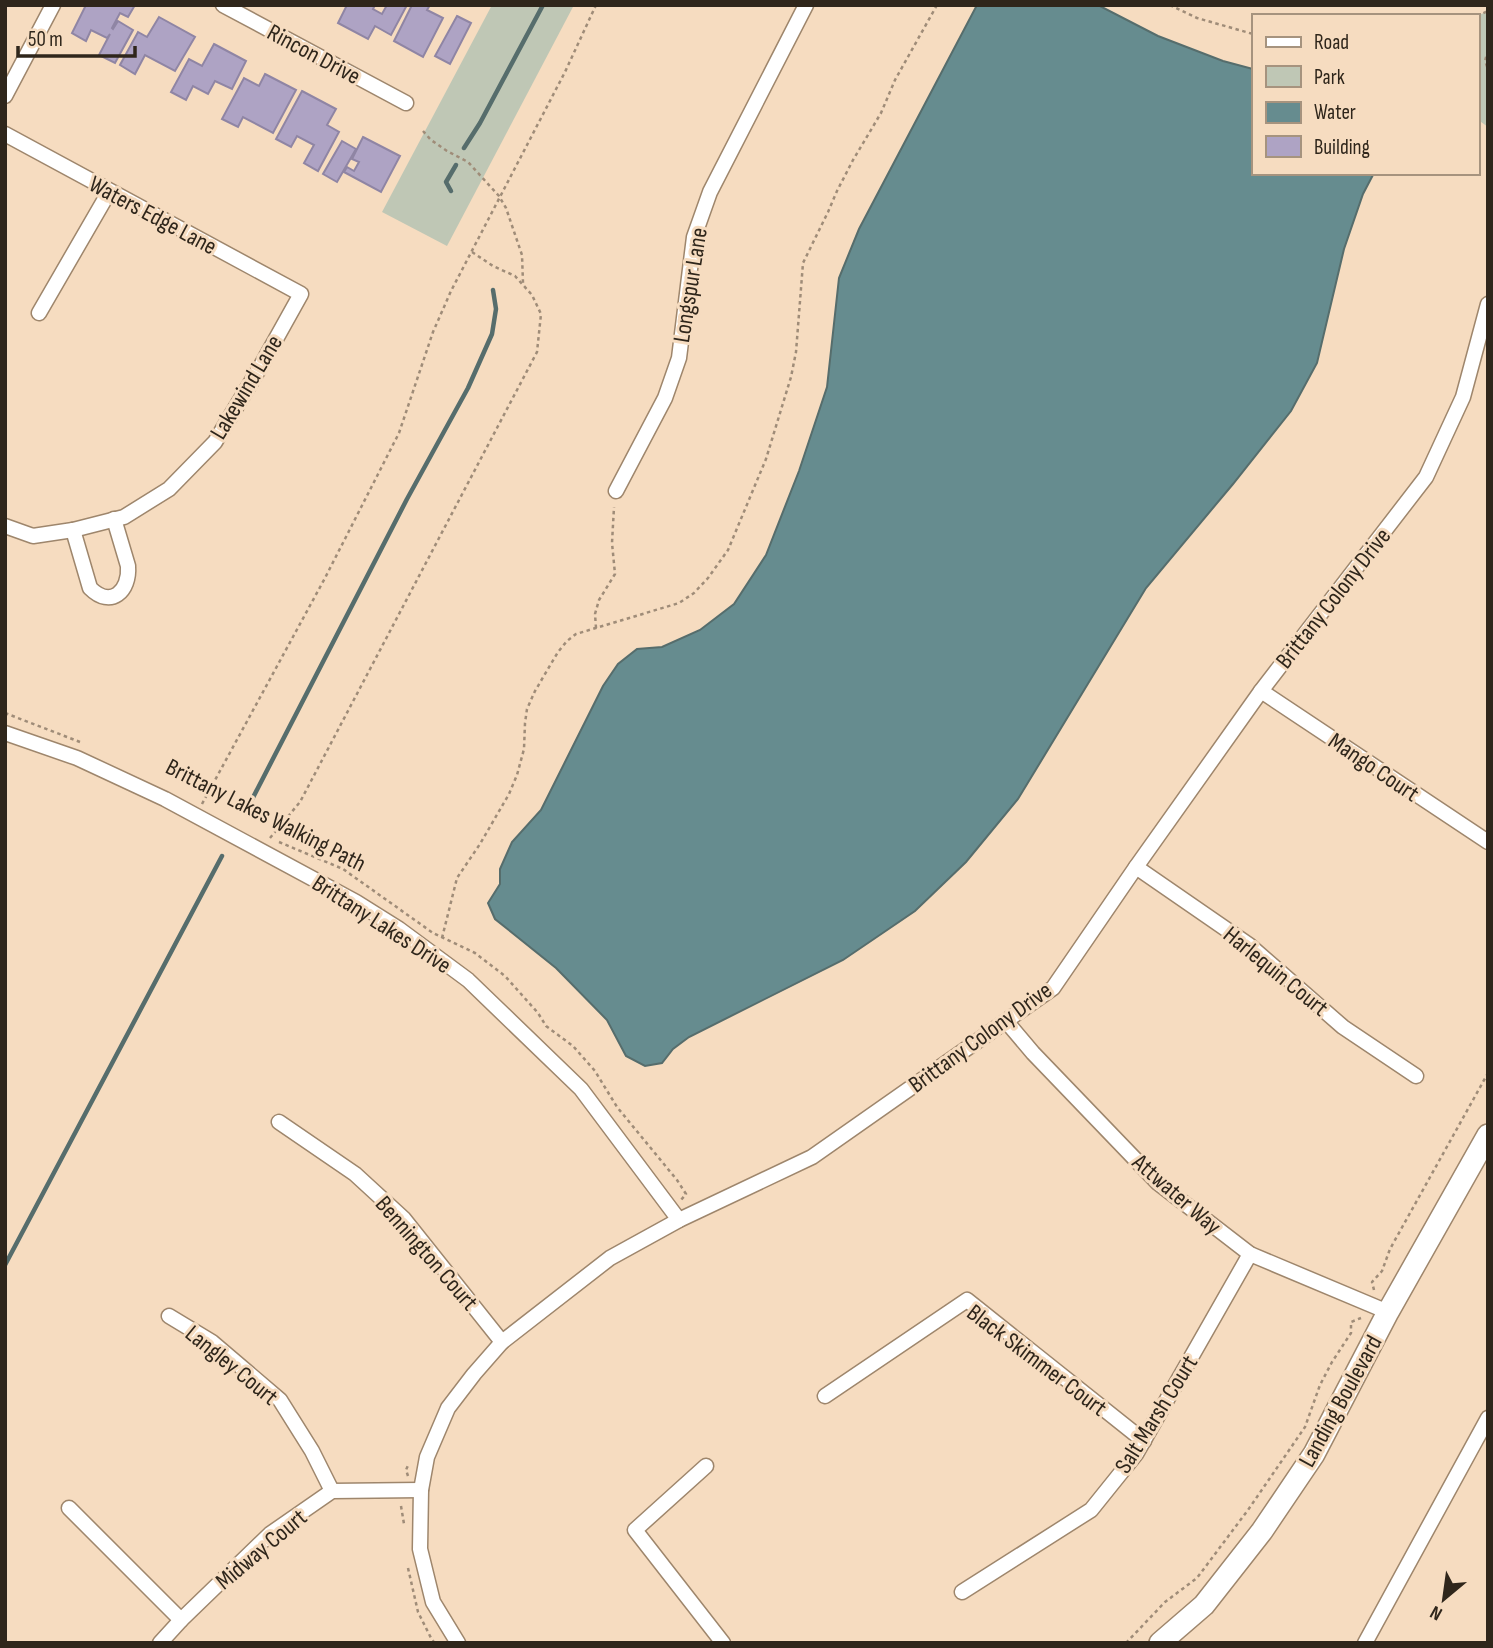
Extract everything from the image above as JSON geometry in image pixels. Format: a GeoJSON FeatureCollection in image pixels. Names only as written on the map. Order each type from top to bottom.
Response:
{"type":"FeatureCollection","features":[{"type":"Feature","properties":{"kind":"street"},"geometry":{"type":"LineString","coordinates":[[5,96],[54,5]]}},
{"type":"Feature","properties":{"kind":"street","name":"Rincon Drive"},"geometry":{"type":"LineString","coordinates":[[223,5],[406,103]]}},
{"type":"Feature","properties":{"kind":"street","name":"Longspur Lane"},"geometry":{"type":"LineString","coordinates":[[617,491],[666,398],[679,358],[694,237],[710,192],[806,5]]}},
{"type":"Feature","properties":{"kind":"street","name":"Waters Edge Lane"},"geometry":{"type":"LineString","coordinates":[[5,134],[301,294]]}},
{"type":"Feature","properties":{"kind":"street"},"geometry":{"type":"LineString","coordinates":[[39,313],[110,192]]}},
{"type":"Feature","properties":{"kind":"street","name":"Lakewind Lane"},"geometry":{"type":"LineString","coordinates":[[5,526],[33,536],[73,530],[124,517],[169,489],[215,442],[301,294]]}},
{"type":"Feature","properties":{"kind":"street","name":"Brittany Colony Drive"},"geometry":{"type":"LineString","coordinates":[[458,1643],[433,1602],[420,1549],[413,1490],[448,1408],[474,1374],[502,1342],[610,1258],[679,1220],[812,1157],[1053,988],[1261,691],[1426,477],[1463,397],[1488,304]]}},
{"type":"Feature","properties":{"kind":"street"},"geometry":{"type":"LineString","coordinates":[[73,530],[90,588],[97,594],[113,596],[123,590],[128,573],[114,519]]}},
{"type":"Feature","properties":{"kind":"street","name":"Mango Court"},"geometry":{"type":"LineString","coordinates":[[1261,691],[1488,842]]}},
{"type":"Feature","properties":{"kind":"street","name":"Brittany Lakes Drive"},"geometry":{"type":"LineString","coordinates":[[5,733],[77,758],[165,799],[356,902],[438,957],[468,980],[581,1089],[679,1220]]}},
{"type":"Feature","properties":{"kind":"street","name":"Harlequin Court"},"geometry":{"type":"LineString","coordinates":[[1136,867],[1249,945],[1343,1027],[1416,1076]]}},
{"type":"Feature","properties":{"kind":"street","name":"Attwater Way"},"geometry":{"type":"LineString","coordinates":[[1006,1021],[1033,1053],[1158,1183],[1250,1254],[1388,1312]]}},
{"type":"Feature","properties":{"kind":"street","name":"Bennington Court"},"geometry":{"type":"LineString","coordinates":[[279,1122],[355,1174],[404,1219],[502,1342]]}},
{"type":"Feature","properties":{"kind":"street","name":"Landing Boulevard"},"geometry":{"type":"LineString","coordinates":[[1160,1643],[1203,1605],[1262,1531],[1314,1454],[1388,1312],[1488,1135]]}},
{"type":"Feature","properties":{"kind":"street","name":"Salt Marsh Court"},"geometry":{"type":"LineString","coordinates":[[962,1592],[1091,1510],[1136,1454],[1250,1254]]}},
{"type":"Feature","properties":{"kind":"street","name":"Black Skimmer Court"},"geometry":{"type":"LineString","coordinates":[[825,1396],[967,1300],[1144,1441]]}},
{"type":"Feature","properties":{"kind":"street","name":"Langley Court"},"geometry":{"type":"LineString","coordinates":[[170,1316],[212,1342],[280,1400],[312,1451],[332,1492]]}},
{"type":"Feature","properties":{"kind":"street"},"geometry":{"type":"LineString","coordinates":[[1365,1643],[1488,1418]]}},
{"type":"Feature","properties":{"kind":"street"},"geometry":{"type":"LineString","coordinates":[[706,1466],[635,1530],[723,1643]]}},
{"type":"Feature","properties":{"kind":"street","name":"Midway Court"},"geometry":{"type":"LineString","coordinates":[[160,1643],[270,1534],[332,1492],[413,1490]]}},
{"type":"Feature","properties":{"kind":"street"},"geometry":{"type":"LineString","coordinates":[[69,1508],[181,1620]]}},
{"type":"Feature","properties":{"kind":"path"},"geometry":{"type":"LineString","coordinates":[[202,804],[325,578],[399,433],[433,332],[451,291],[565,72],[596,5]]}},
{"type":"Feature","properties":{"kind":"path"},"geometry":{"type":"LineString","coordinates":[[438,957],[457,878],[509,794],[524,749],[527,709],[535,691],[567,640],[576,634],[679,603],[694,593],[708,578],[727,550],[765,459],[791,377],[796,352],[803,263],[837,191],[937,5]]}},
{"type":"Feature","properties":{"kind":"path"},"geometry":{"type":"LineString","coordinates":[[1170,5],[1198,18],[1252,34]]}},
{"type":"Feature","properties":{"kind":"path"},"geometry":{"type":"LineString","coordinates":[[1488,50],[1485,61],[1488,69]]}},
{"type":"Feature","properties":{"kind":"path"},"geometry":{"type":"LineString","coordinates":[[423,131],[447,152],[468,162],[499,196],[506,208],[522,256],[523,286]]}},
{"type":"Feature","properties":{"kind":"path"},"geometry":{"type":"LineString","coordinates":[[471,251],[493,266],[515,276],[523,286]]}},
{"type":"Feature","properties":{"kind":"path","name":"Brittany Lakes Walking Path"},"geometry":{"type":"LineString","coordinates":[[523,286],[532,295],[541,314],[537,352],[300,802],[270,838],[343,869],[433,933],[475,953],[505,976],[546,1026],[573,1046],[595,1071],[617,1107],[677,1180],[686,1194],[681,1201],[669,1207]]}},
{"type":"Feature","properties":{"kind":"path"},"geometry":{"type":"LineString","coordinates":[[596,628],[595,614],[599,600],[615,574],[612,523],[617,491]]}},
{"type":"Feature","properties":{"kind":"path"},"geometry":{"type":"LineString","coordinates":[[5,713],[89,747]]}},
{"type":"Feature","properties":{"kind":"path"},"geometry":{"type":"LineString","coordinates":[[1126,1643],[1165,1602],[1197,1578],[1305,1427],[1320,1385],[1351,1333],[1351,1322],[1361,1320],[1374,1292],[1372,1282],[1382,1271],[1390,1249],[1488,1073]]}},
{"type":"Feature","properties":{"kind":"path"},"geometry":{"type":"LineString","coordinates":[[405,1527],[400,1507],[413,1490],[406,1470],[412,1455]]}},
{"type":"Feature","properties":{"kind":"path"},"geometry":{"type":"LineString","coordinates":[[408,1568],[418,1612],[435,1643]]}},
{"type":"Feature","properties":{"kind":"green space"},"geometry":{"type":"Polygon","coordinates":[[[492,5],[574,5],[447,246],[382,212],[492,5]]]}},
{"type":"Feature","properties":{"kind":"green space"},"geometry":{"type":"Polygon","coordinates":[[[1488,11],[1488,127],[1479,120],[1479,15],[1488,11]]]}},
{"type":"Feature","properties":{"kind":"water"},"geometry":{"type":"Polygon","coordinates":[[[977,5],[1098,5],[1158,36],[1223,61],[1252,69],[1252,175],[1373,175],[1363,194],[1344,249],[1317,363],[1291,411],[1146,588],[1018,799],[966,862],[915,911],[843,960],[689,1037],[673,1049],[662,1063],[645,1066],[626,1056],[607,1020],[556,968],[495,919],[488,903],[500,884],[500,869],[512,842],[541,810],[603,686],[618,664],[637,649],[662,647],[700,630],[734,604],[766,555],[799,471],[827,387],[839,278],[859,229],[977,5]]]}},
{"type":"Feature","properties":{"kind":"building"},"geometry":{"type":"Polygon","coordinates":[[[86,5],[135,5],[128,17],[120,13],[112,28],[118,21],[133,30],[115,63],[99,55],[110,34],[107,38],[91,30],[86,41],[72,33],[86,5]]]}},
{"type":"Feature","properties":{"kind":"building"},"geometry":{"type":"Polygon","coordinates":[[[347,5],[375,5],[373,9],[382,14],[387,5],[407,5],[391,35],[375,26],[368,39],[338,23],[347,5]]]}},
{"type":"Feature","properties":{"kind":"building"},"geometry":{"type":"Polygon","coordinates":[[[412,5],[430,5],[427,10],[443,18],[423,57],[394,41],[412,5]]]}},
{"type":"Feature","properties":{"kind":"building"},"geometry":{"type":"Polygon","coordinates":[[[457,16],[471,23],[450,64],[435,56],[457,16]]]}},
{"type":"Feature","properties":{"kind":"building"},"geometry":{"type":"Polygon","coordinates":[[[159,17],[195,37],[175,71],[145,55],[135,74],[120,65],[138,32],[147,37],[159,17]]]}},
{"type":"Feature","properties":{"kind":"building"},"geometry":{"type":"Polygon","coordinates":[[[214,44],[246,61],[232,89],[215,81],[208,94],[193,86],[186,100],[171,92],[189,59],[202,66],[214,44]]]}},
{"type":"Feature","properties":{"kind":"building"},"geometry":{"type":"Polygon","coordinates":[[[265,74],[296,90],[273,133],[243,117],[238,127],[222,119],[244,78],[259,86],[265,74]]]}},
{"type":"Feature","properties":{"kind":"building"},"geometry":{"type":"Polygon","coordinates":[[[302,91],[336,109],[327,125],[339,132],[318,171],[304,163],[314,145],[297,136],[291,147],[276,139],[302,91]]]}},
{"type":"Feature","properties":{"kind":"building"},"geometry":{"type":"Polygon","coordinates":[[[363,137],[400,156],[381,192],[344,172],[347,167],[354,171],[359,162],[352,159],[363,137]]]}},
{"type":"Feature","properties":{"kind":"building"},"geometry":{"type":"Polygon","coordinates":[[[342,141],[356,149],[337,182],[323,174],[342,141]]]}},
{"type":"Feature","properties":{"kind":"waterway"},"geometry":{"type":"LineString","coordinates":[[464,148],[543,5]]}},
{"type":"Feature","properties":{"kind":"waterway"},"geometry":{"type":"LineString","coordinates":[[451,191],[446,182],[456,165]]}},
{"type":"Feature","properties":{"kind":"waterway"},"geometry":{"type":"LineString","coordinates":[[245,813],[407,499],[468,388],[492,334],[496,309],[493,290]]}},
{"type":"Feature","properties":{"kind":"waterway"},"geometry":{"type":"LineString","coordinates":[[5,1265],[222,856]]}}]}
